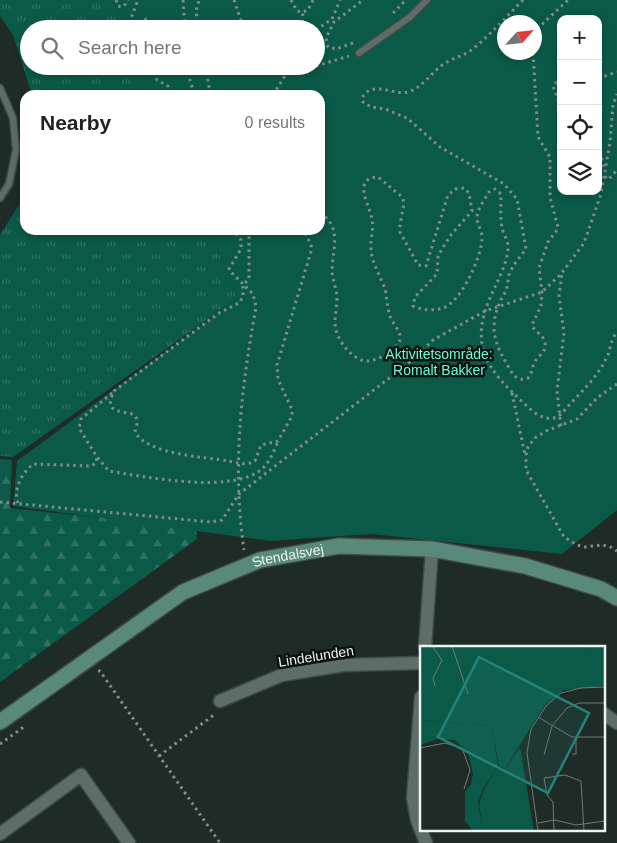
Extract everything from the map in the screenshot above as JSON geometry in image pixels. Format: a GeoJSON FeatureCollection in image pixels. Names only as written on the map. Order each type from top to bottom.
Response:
{"type":"FeatureCollection","features":[{"type":"Feature","properties":{"kind":"street","name":"Stendalsvej"},"geometry":{"type":"LineString","coordinates":[[0,722],[183,592],[260,560],[339,546],[432,549],[525,566],[600,589],[617,598]]}},
{"type":"Feature","properties":{"kind":"street"},"geometry":{"type":"LineString","coordinates":[[425,646],[432,549]]}},
{"type":"Feature","properties":{"kind":"street","name":"Lindelunden"},"geometry":{"type":"LineString","coordinates":[[220,701],[282,675],[344,665],[420,663]]}},
{"type":"Feature","properties":{"kind":"street"},"geometry":{"type":"LineString","coordinates":[[420,708],[412,798],[420,828]]}},
{"type":"Feature","properties":{"kind":"street"},"geometry":{"type":"LineString","coordinates":[[604,714],[617,723]]}},
{"type":"Feature","properties":{"kind":"street"},"geometry":{"type":"LineString","coordinates":[[0,834],[81,775],[129,843]]}},
{"type":"Feature","properties":{"kind":"street"},"geometry":{"type":"LineString","coordinates":[[421,830],[426,843]]}},
{"type":"Feature","properties":{"kind":"lane"},"geometry":{"type":"LineString","coordinates":[[359,53],[410,17],[427,0]]}},
{"type":"Feature","properties":{"kind":"lane"},"geometry":{"type":"LineString","coordinates":[[0,88],[13,118],[16,150],[9,184],[0,198]]}},
{"type":"Feature","properties":{"kind":"path"},"geometry":{"type":"LineString","coordinates":[[116,0],[118,6],[122,7],[128,0]]}},
{"type":"Feature","properties":{"kind":"path"},"geometry":{"type":"LineString","coordinates":[[130,20],[138,0]]}},
{"type":"Feature","properties":{"kind":"path"},"geometry":{"type":"LineString","coordinates":[[183,0],[184,20]]}},
{"type":"Feature","properties":{"kind":"path"},"geometry":{"type":"LineString","coordinates":[[198,20],[196,11],[199,0]]}},
{"type":"Feature","properties":{"kind":"path"},"geometry":{"type":"LineString","coordinates":[[234,0],[241,20]]}},
{"type":"Feature","properties":{"kind":"path"},"geometry":{"type":"LineString","coordinates":[[291,0],[297,11],[304,12],[308,10],[313,0]]}},
{"type":"Feature","properties":{"kind":"path"},"geometry":{"type":"LineString","coordinates":[[325,23],[332,18],[340,0]]}},
{"type":"Feature","properties":{"kind":"path"},"geometry":{"type":"LineString","coordinates":[[354,42],[336,49],[328,47],[326,38],[334,22],[363,0]]}},
{"type":"Feature","properties":{"kind":"path"},"geometry":{"type":"LineString","coordinates":[[393,14],[406,0]]}},
{"type":"Feature","properties":{"kind":"path"},"geometry":{"type":"LineString","coordinates":[[523,0],[473,49],[458,59],[447,62],[411,91],[399,93],[377,88],[364,93],[362,98],[363,102],[371,107],[385,109],[407,118],[440,147],[504,184],[517,199],[526,249],[509,276],[507,288],[493,322],[493,330],[503,358],[517,379],[522,380],[528,378],[534,363],[544,353],[545,346],[542,336],[532,325],[541,306],[542,292],[539,268],[548,242],[558,227],[550,198],[550,157],[538,137],[534,60]]}},
{"type":"Feature","properties":{"kind":"path"},"geometry":{"type":"LineString","coordinates":[[542,24],[568,0]]}},
{"type":"Feature","properties":{"kind":"path"},"geometry":{"type":"LineString","coordinates":[[303,20],[304,12]]}},
{"type":"Feature","properties":{"kind":"path"},"geometry":{"type":"LineString","coordinates":[[325,63],[359,53]]}},
{"type":"Feature","properties":{"kind":"path"},"geometry":{"type":"LineString","coordinates":[[602,77],[617,72]]}},
{"type":"Feature","properties":{"kind":"path"},"geometry":{"type":"LineString","coordinates":[[155,75],[157,80],[168,86],[168,90]]}},
{"type":"Feature","properties":{"kind":"path"},"geometry":{"type":"LineString","coordinates":[[189,75],[193,90]]}},
{"type":"Feature","properties":{"kind":"path"},"geometry":{"type":"LineString","coordinates":[[207,75],[209,90]]}},
{"type":"Feature","properties":{"kind":"path"},"geometry":{"type":"LineString","coordinates":[[277,90],[286,75]]}},
{"type":"Feature","properties":{"kind":"path"},"geometry":{"type":"LineString","coordinates":[[557,82],[554,86],[557,95]]}},
{"type":"Feature","properties":{"kind":"path"},"geometry":{"type":"LineString","coordinates":[[0,502],[211,522],[222,520],[239,494],[410,362],[433,340],[484,311],[542,292],[562,273],[584,243],[601,194],[610,142],[612,105],[617,94]]}},
{"type":"Feature","properties":{"kind":"path"},"geometry":{"type":"LineString","coordinates":[[600,150],[605,178],[609,178],[617,170]]}},
{"type":"Feature","properties":{"kind":"path"},"geometry":{"type":"LineString","coordinates":[[325,218],[331,223],[334,230],[335,241],[332,272],[337,298],[335,327],[342,344],[358,359],[370,361],[384,355],[394,348],[400,340],[400,335],[390,316],[386,292],[371,251],[372,222],[363,189],[365,181],[378,177],[402,197],[404,203],[400,232],[418,265],[426,266],[448,195],[455,190],[464,188],[469,192],[472,211],[450,236],[438,256],[437,274],[415,297],[412,306],[420,310],[444,308],[458,296],[466,284],[480,253],[482,236],[477,217],[479,210],[489,192],[495,189],[501,194],[502,228],[508,246],[503,270],[484,311],[480,331],[481,343],[495,371],[511,392],[534,412],[545,418],[552,419],[560,416],[601,370],[610,353],[613,337],[617,332]]}},
{"type":"Feature","properties":{"kind":"path"},"geometry":{"type":"LineString","coordinates":[[237,235],[241,240],[241,250],[229,269],[253,294],[256,307],[240,414],[237,464],[239,514],[247,566]]}},
{"type":"Feature","properties":{"kind":"path"},"geometry":{"type":"LineString","coordinates":[[249,235],[249,279],[243,285],[243,294],[239,302],[219,313],[114,391],[81,419],[79,428],[97,457],[109,471],[155,478],[222,483],[239,481],[262,469],[292,416],[292,410],[278,379],[277,365],[312,248],[305,235]]}},
{"type":"Feature","properties":{"kind":"path"},"geometry":{"type":"LineString","coordinates":[[561,426],[557,392],[564,333],[559,296],[562,273]]}},
{"type":"Feature","properties":{"kind":"path"},"geometry":{"type":"LineString","coordinates":[[617,384],[598,396],[577,419],[535,438],[528,447],[526,460],[526,470],[564,537],[577,545],[585,547],[609,546],[617,551]]}},
{"type":"Feature","properties":{"kind":"path"},"geometry":{"type":"LineString","coordinates":[[114,391],[110,400],[112,406],[119,413],[130,413],[135,416],[137,422],[135,432],[138,437],[173,453],[237,464],[252,463],[257,457],[261,445],[278,441]]}},
{"type":"Feature","properties":{"kind":"path"},"geometry":{"type":"LineString","coordinates":[[511,392],[526,460]]}},
{"type":"Feature","properties":{"kind":"path"},"geometry":{"type":"LineString","coordinates":[[18,503],[15,496],[16,488],[24,474],[34,464],[91,466],[96,463],[97,457]]}},
{"type":"Feature","properties":{"kind":"path"},"geometry":{"type":"LineString","coordinates":[[92,676],[100,670],[220,843]]}},
{"type":"Feature","properties":{"kind":"path"},"geometry":{"type":"LineString","coordinates":[[159,756],[216,713],[220,701]]}},
{"type":"Feature","properties":{"kind":"path"},"geometry":{"type":"LineString","coordinates":[[0,744],[31,722]]}},
{"type":"Feature","properties":{"kind":"green space"},"geometry":{"type":"Polygon","coordinates":[[[0,0],[114,0],[122,20],[20,20],[20,57],[13,35],[0,16],[0,0]]]}},
{"type":"Feature","properties":{"kind":"green space","name":"Aktivitetsområde: Romalt Bakker"},"geometry":{"type":"Polygon","coordinates":[[[114,0],[617,0],[617,510],[562,554],[371,534],[270,541],[13,506],[17,461],[238,298],[212,235],[325,235],[325,90],[151,90],[145,75],[325,75],[325,20],[122,20],[114,0]]]}},
{"type":"Feature","properties":{"kind":"green space"},"geometry":{"type":"Polygon","coordinates":[[[26,75],[146,75],[152,90],[30,90],[26,75]]]}},
{"type":"Feature","properties":{"kind":"green space"},"geometry":{"type":"Polygon","coordinates":[[[20,203],[20,235],[212,235],[238,298],[13,457],[0,456],[0,235],[20,203]]]}},
{"type":"Feature","properties":{"kind":"green space"},"geometry":{"type":"Polygon","coordinates":[[[0,459],[12,460],[10,508],[196,528],[197,539],[0,682],[0,459]]]}}]}
